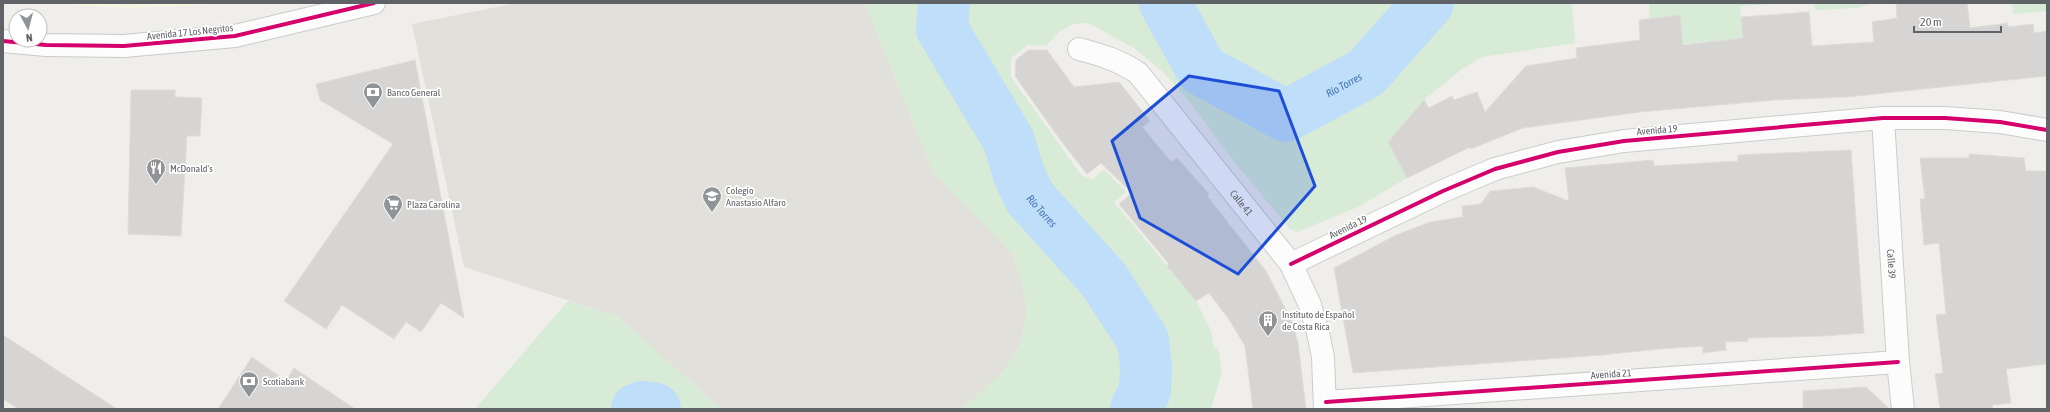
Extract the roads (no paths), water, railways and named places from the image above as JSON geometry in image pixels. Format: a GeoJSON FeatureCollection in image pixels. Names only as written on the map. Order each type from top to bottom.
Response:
{"type":"FeatureCollection","features":[{"type":"Feature","properties":{"kind":"street","name":"Avenida 17 Los Negritos"},"geometry":{"type":"LineString","coordinates":[[3,41],[46,45],[124,46],[235,36],[374,3]]}},
{"type":"Feature","properties":{"kind":"street","name":"Calle 41"},"geometry":{"type":"LineString","coordinates":[[1079,49],[1110,57],[1125,64],[1138,73],[1291,264],[1310,305],[1318,333],[1323,357],[1326,405]]}},
{"type":"Feature","properties":{"kind":"street","name":"Avenida 19"},"geometry":{"type":"LineString","coordinates":[[1291,264],[1451,188],[1495,169],[1558,152],[1624,141],[1883,118],[1945,118],[1992,122],[2047,130]]}},
{"type":"Feature","properties":{"kind":"street","name":"Calle 39"},"geometry":{"type":"LineString","coordinates":[[1883,118],[1898,362],[1903,409]]}},
{"type":"Feature","properties":{"kind":"street","name":"Avenida 21"},"geometry":{"type":"LineString","coordinates":[[1326,405],[1898,362]]}},
{"type":"Feature","properties":{"kind":"waterway","name":"Río Torres"},"geometry":{"type":"LineString","coordinates":[[944,3],[942,29],[1009,141],[1019,175],[1030,198],[1104,280],[1143,340],[1146,366],[1145,391],[1136,409]]}},
{"type":"Feature","properties":{"kind":"waterway","name":"Río Torres"},"geometry":{"type":"LineString","coordinates":[[1165,3],[1202,70],[1286,116],[1366,73],[1428,3]]}},
{"type":"Feature","properties":{"kind":"waterway","name":"Río Torres"},"geometry":{"type":"LineString","coordinates":[[637,409],[643,407],[655,409]]}},
{"type":"Feature","properties":{"kind":"place","name":"Banco General"},"geometry":{"type":"Point","coordinates":[373,109]}},
{"type":"Feature","properties":{"kind":"place","name":"McDonald's"},"geometry":{"type":"Point","coordinates":[156,185]}},
{"type":"Feature","properties":{"kind":"place","name":"Colegio Anastasio Alfaro"},"geometry":{"type":"Point","coordinates":[712,213]}},
{"type":"Feature","properties":{"kind":"place","name":"Plaza Carolina"},"geometry":{"type":"Point","coordinates":[393,221]}},
{"type":"Feature","properties":{"kind":"place","name":"Instituto de Español de Costa Rica"},"geometry":{"type":"Point","coordinates":[1268,337]}},
{"type":"Feature","properties":{"kind":"place","name":"Scotiabank"},"geometry":{"type":"Point","coordinates":[249,398]}}]}
